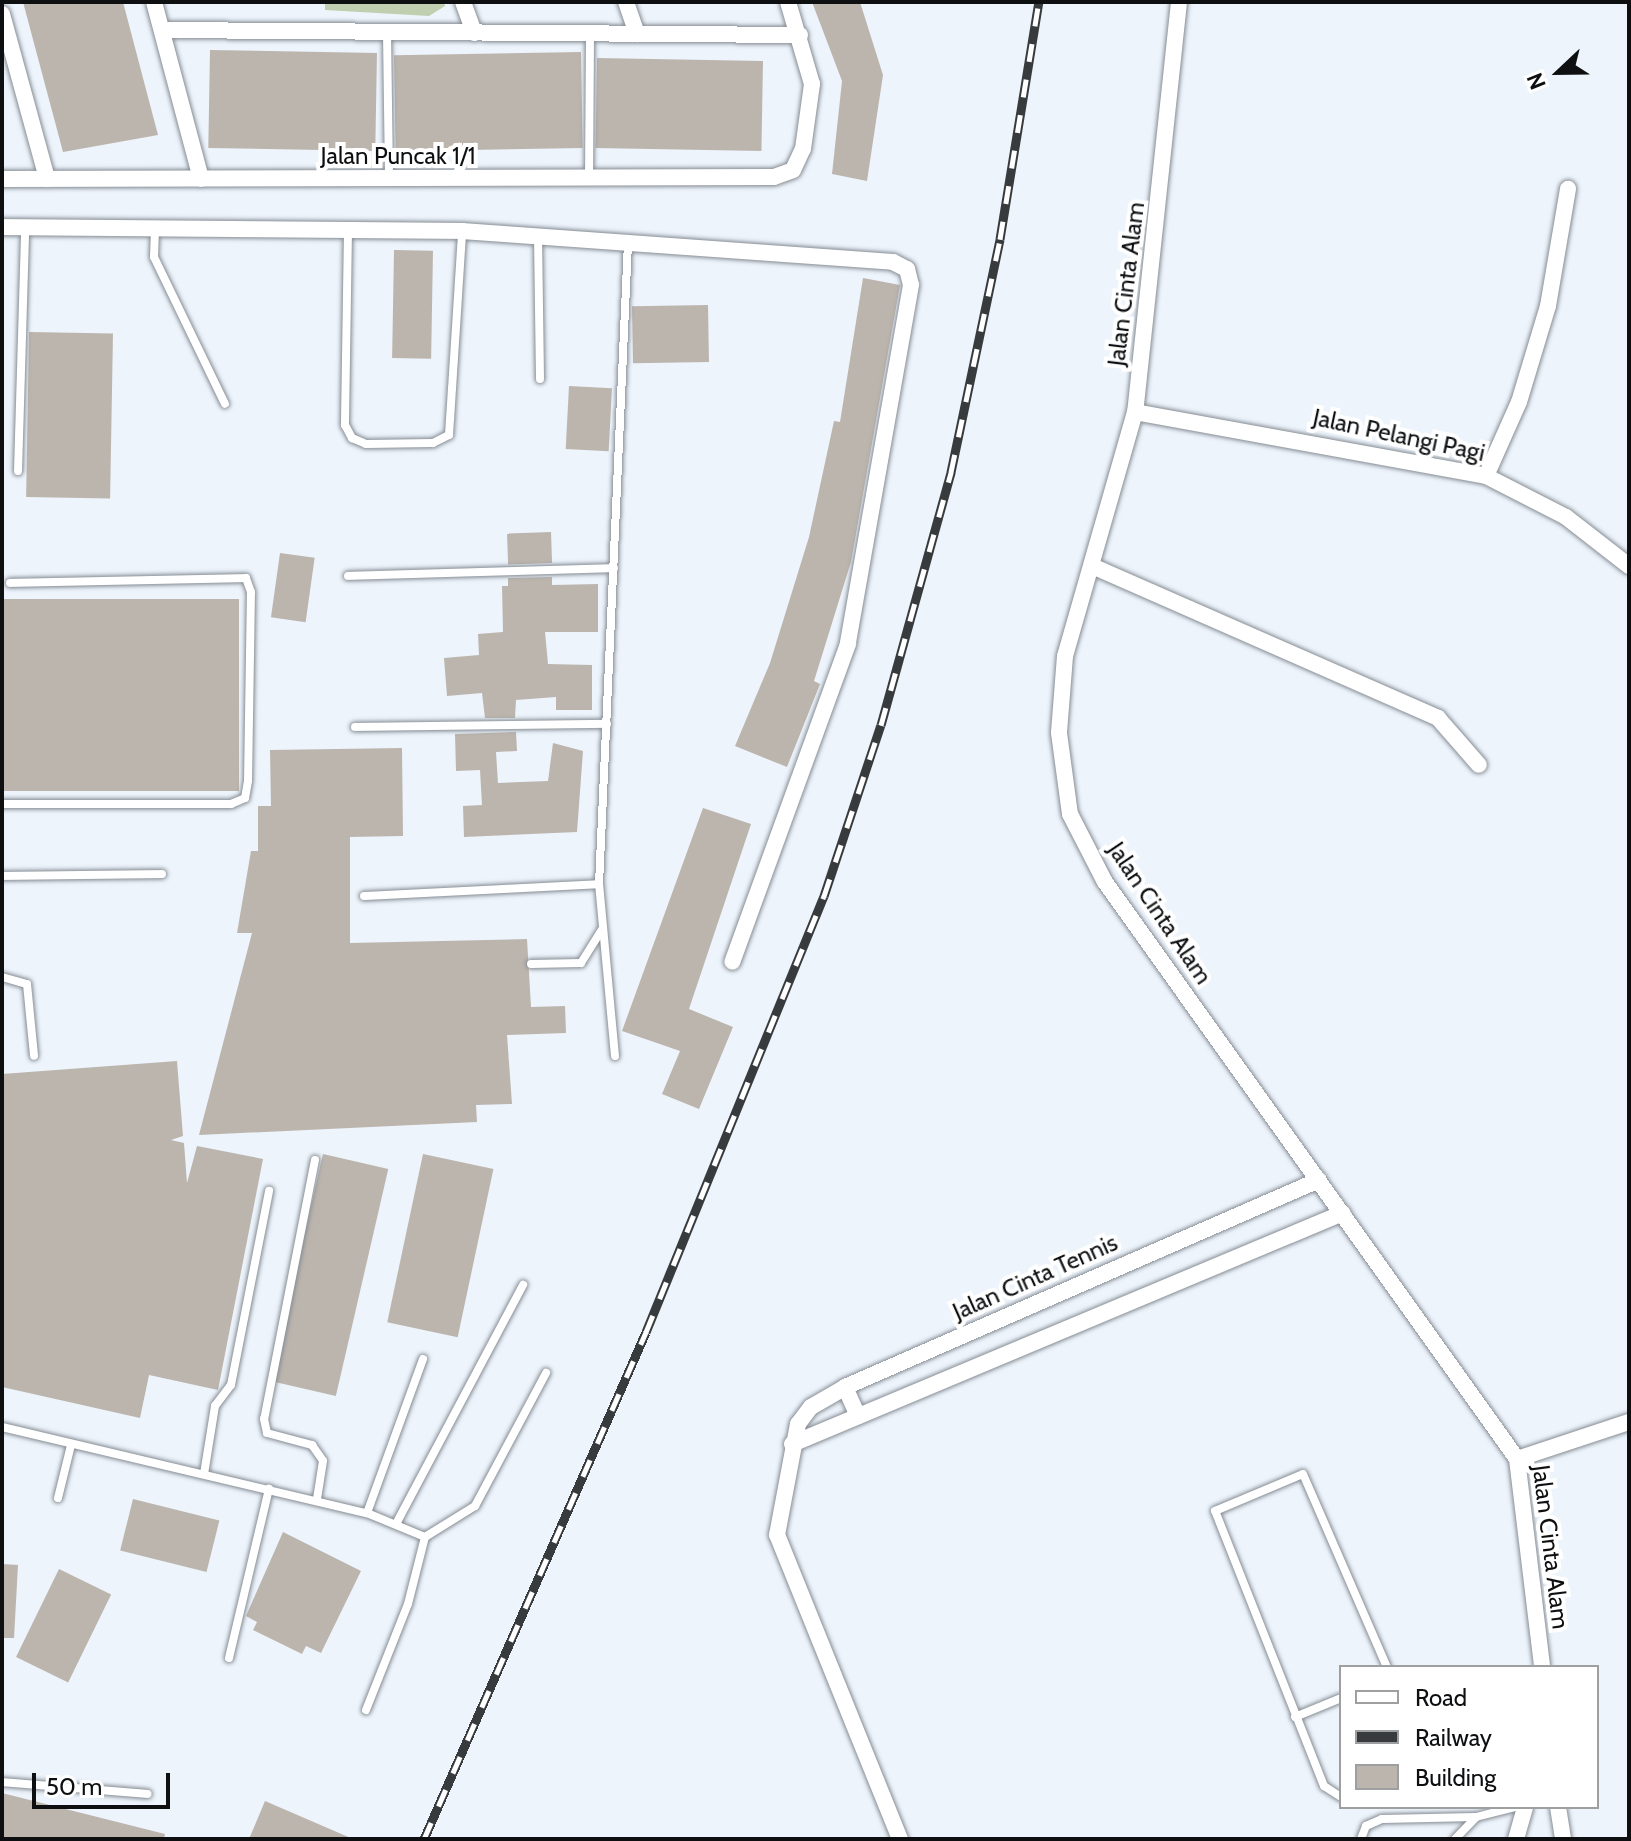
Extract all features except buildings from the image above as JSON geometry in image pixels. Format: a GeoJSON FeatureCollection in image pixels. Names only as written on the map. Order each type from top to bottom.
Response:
{"type":"FeatureCollection","features":[{"type":"Feature","properties":{"kind":"street"},"geometry":{"type":"LineString","coordinates":[[154,2],[201,179]]}},
{"type":"Feature","properties":{"kind":"street"},"geometry":{"type":"LineString","coordinates":[[463,2],[474,33]]}},
{"type":"Feature","properties":{"kind":"street"},"geometry":{"type":"LineString","coordinates":[[626,2],[637,34]]}},
{"type":"Feature","properties":{"kind":"street"},"geometry":{"type":"LineString","coordinates":[[162,30],[800,35],[788,2]]}},
{"type":"Feature","properties":{"kind":"street","name":"Jalan Cinta Alam"},"geometry":{"type":"LineString","coordinates":[[1179,2],[1135,412],[1065,656],[1059,733],[1070,814],[1105,882],[1517,1459],[1542,1665]]}},
{"type":"Feature","properties":{"kind":"street"},"geometry":{"type":"LineString","coordinates":[[2,14],[47,179]]}},
{"type":"Feature","properties":{"kind":"street","name":"Jalan Puncak 1/1"},"geometry":{"type":"LineString","coordinates":[[2,179],[589,180],[774,177],[793,170],[803,149],[812,84],[800,35]]}},
{"type":"Feature","properties":{"kind":"street"},"geometry":{"type":"LineString","coordinates":[[1486,476],[1519,402],[1548,306],[1568,189]]}},
{"type":"Feature","properties":{"kind":"street"},"geometry":{"type":"LineString","coordinates":[[2,227],[462,231],[893,262],[907,269],[911,285],[848,644],[732,962]]}},
{"type":"Feature","properties":{"kind":"street","name":"Jalan Pelangi Pagi"},"geometry":{"type":"LineString","coordinates":[[1135,412],[1486,476],[1566,517],[1629,566]]}},
{"type":"Feature","properties":{"kind":"street"},"geometry":{"type":"LineString","coordinates":[[1092,566],[1438,718],[1479,765]]}},
{"type":"Feature","properties":{"kind":"street","name":"Jalan Cinta Tennis"},"geometry":{"type":"LineString","coordinates":[[900,1839],[777,1535],[792,1444],[811,1407],[845,1387],[1319,1180]]}},
{"type":"Feature","properties":{"kind":"street"},"geometry":{"type":"LineString","coordinates":[[792,1444],[1343,1213]]}},
{"type":"Feature","properties":{"kind":"street"},"geometry":{"type":"LineString","coordinates":[[845,1387],[858,1416]]}},
{"type":"Feature","properties":{"kind":"street"},"geometry":{"type":"LineString","coordinates":[[1517,1459],[1629,1422]]}},
{"type":"Feature","properties":{"kind":"street"},"geometry":{"type":"LineString","coordinates":[[1516,1839],[1524,1809]]}},
{"type":"Feature","properties":{"kind":"street"},"geometry":{"type":"LineString","coordinates":[[1558,1809],[1563,1839]]}},
{"type":"Feature","properties":{"kind":"lane"},"geometry":{"type":"LineString","coordinates":[[387,33],[389,180]]}},
{"type":"Feature","properties":{"kind":"lane"},"geometry":{"type":"LineString","coordinates":[[589,180],[590,34]]}},
{"type":"Feature","properties":{"kind":"lane"},"geometry":{"type":"LineString","coordinates":[[155,226],[154,257],[225,404]]}},
{"type":"Feature","properties":{"kind":"lane"},"geometry":{"type":"LineString","coordinates":[[18,471],[25,227]]}},
{"type":"Feature","properties":{"kind":"lane"},"geometry":{"type":"LineString","coordinates":[[348,230],[345,425],[352,438],[366,444],[433,443],[449,435],[462,231]]}},
{"type":"Feature","properties":{"kind":"lane"},"geometry":{"type":"LineString","coordinates":[[538,236],[540,379]]}},
{"type":"Feature","properties":{"kind":"lane"},"geometry":{"type":"LineString","coordinates":[[615,1056],[599,884],[628,242]]}},
{"type":"Feature","properties":{"kind":"lane"},"geometry":{"type":"LineString","coordinates":[[348,576],[614,568]]}},
{"type":"Feature","properties":{"kind":"lane"},"geometry":{"type":"LineString","coordinates":[[2,804],[231,804],[245,798],[248,781],[251,592],[246,578],[10,583]]}},
{"type":"Feature","properties":{"kind":"lane"},"geometry":{"type":"LineString","coordinates":[[355,727],[607,724]]}},
{"type":"Feature","properties":{"kind":"lane"},"geometry":{"type":"LineString","coordinates":[[2,876],[162,874]]}},
{"type":"Feature","properties":{"kind":"lane"},"geometry":{"type":"LineString","coordinates":[[364,896],[599,884]]}},
{"type":"Feature","properties":{"kind":"lane"},"geometry":{"type":"LineString","coordinates":[[531,964],[581,963],[602,928]]}},
{"type":"Feature","properties":{"kind":"lane"},"geometry":{"type":"LineString","coordinates":[[2,977],[27,984],[34,1056]]}},
{"type":"Feature","properties":{"kind":"lane"},"geometry":{"type":"LineString","coordinates":[[315,1160],[264,1419],[267,1433],[312,1445],[323,1461],[317,1500]]}},
{"type":"Feature","properties":{"kind":"lane"},"geometry":{"type":"LineString","coordinates":[[204,1474],[215,1406],[231,1385],[269,1191]]}},
{"type":"Feature","properties":{"kind":"lane"},"geometry":{"type":"LineString","coordinates":[[396,1524],[523,1285]]}},
{"type":"Feature","properties":{"kind":"lane"},"geometry":{"type":"LineString","coordinates":[[367,1513],[423,1359]]}},
{"type":"Feature","properties":{"kind":"lane"},"geometry":{"type":"LineString","coordinates":[[366,1710],[408,1604],[425,1537],[475,1506],[546,1373]]}},
{"type":"Feature","properties":{"kind":"lane"},"geometry":{"type":"LineString","coordinates":[[2,1427],[367,1513],[425,1537]]}},
{"type":"Feature","properties":{"kind":"lane"},"geometry":{"type":"LineString","coordinates":[[58,1498],[71,1445]]}},
{"type":"Feature","properties":{"kind":"lane"},"geometry":{"type":"LineString","coordinates":[[1339,1796],[1324,1786],[1215,1521],[1215,1511],[1224,1504],[1292,1477],[1303,1474],[1312,1482],[1386,1665]]}},
{"type":"Feature","properties":{"kind":"lane"},"geometry":{"type":"LineString","coordinates":[[229,1658],[269,1489]]}},
{"type":"Feature","properties":{"kind":"lane"},"geometry":{"type":"LineString","coordinates":[[1295,1717],[1339,1699]]}},
{"type":"Feature","properties":{"kind":"lane"},"geometry":{"type":"LineString","coordinates":[[2,1782],[148,1794]]}},
{"type":"Feature","properties":{"kind":"lane"},"geometry":{"type":"LineString","coordinates":[[1361,1839],[1366,1826],[1382,1819],[1448,1811],[1476,1817],[1507,1809]]}},
{"type":"Feature","properties":{"kind":"lane"},"geometry":{"type":"LineString","coordinates":[[1455,1839],[1476,1817]]}},
{"type":"Feature","properties":{"kind":"green space"},"geometry":{"type":"Polygon","coordinates":[[[325,2],[444,2],[445,6],[429,16],[325,10],[325,2]]]}},
{"type":"Feature","properties":{"kind":"railway"},"geometry":{"type":"LineString","coordinates":[[424,1839],[646,1332],[824,896],[881,725],[951,472],[1000,239],[1039,2]]}}]}
